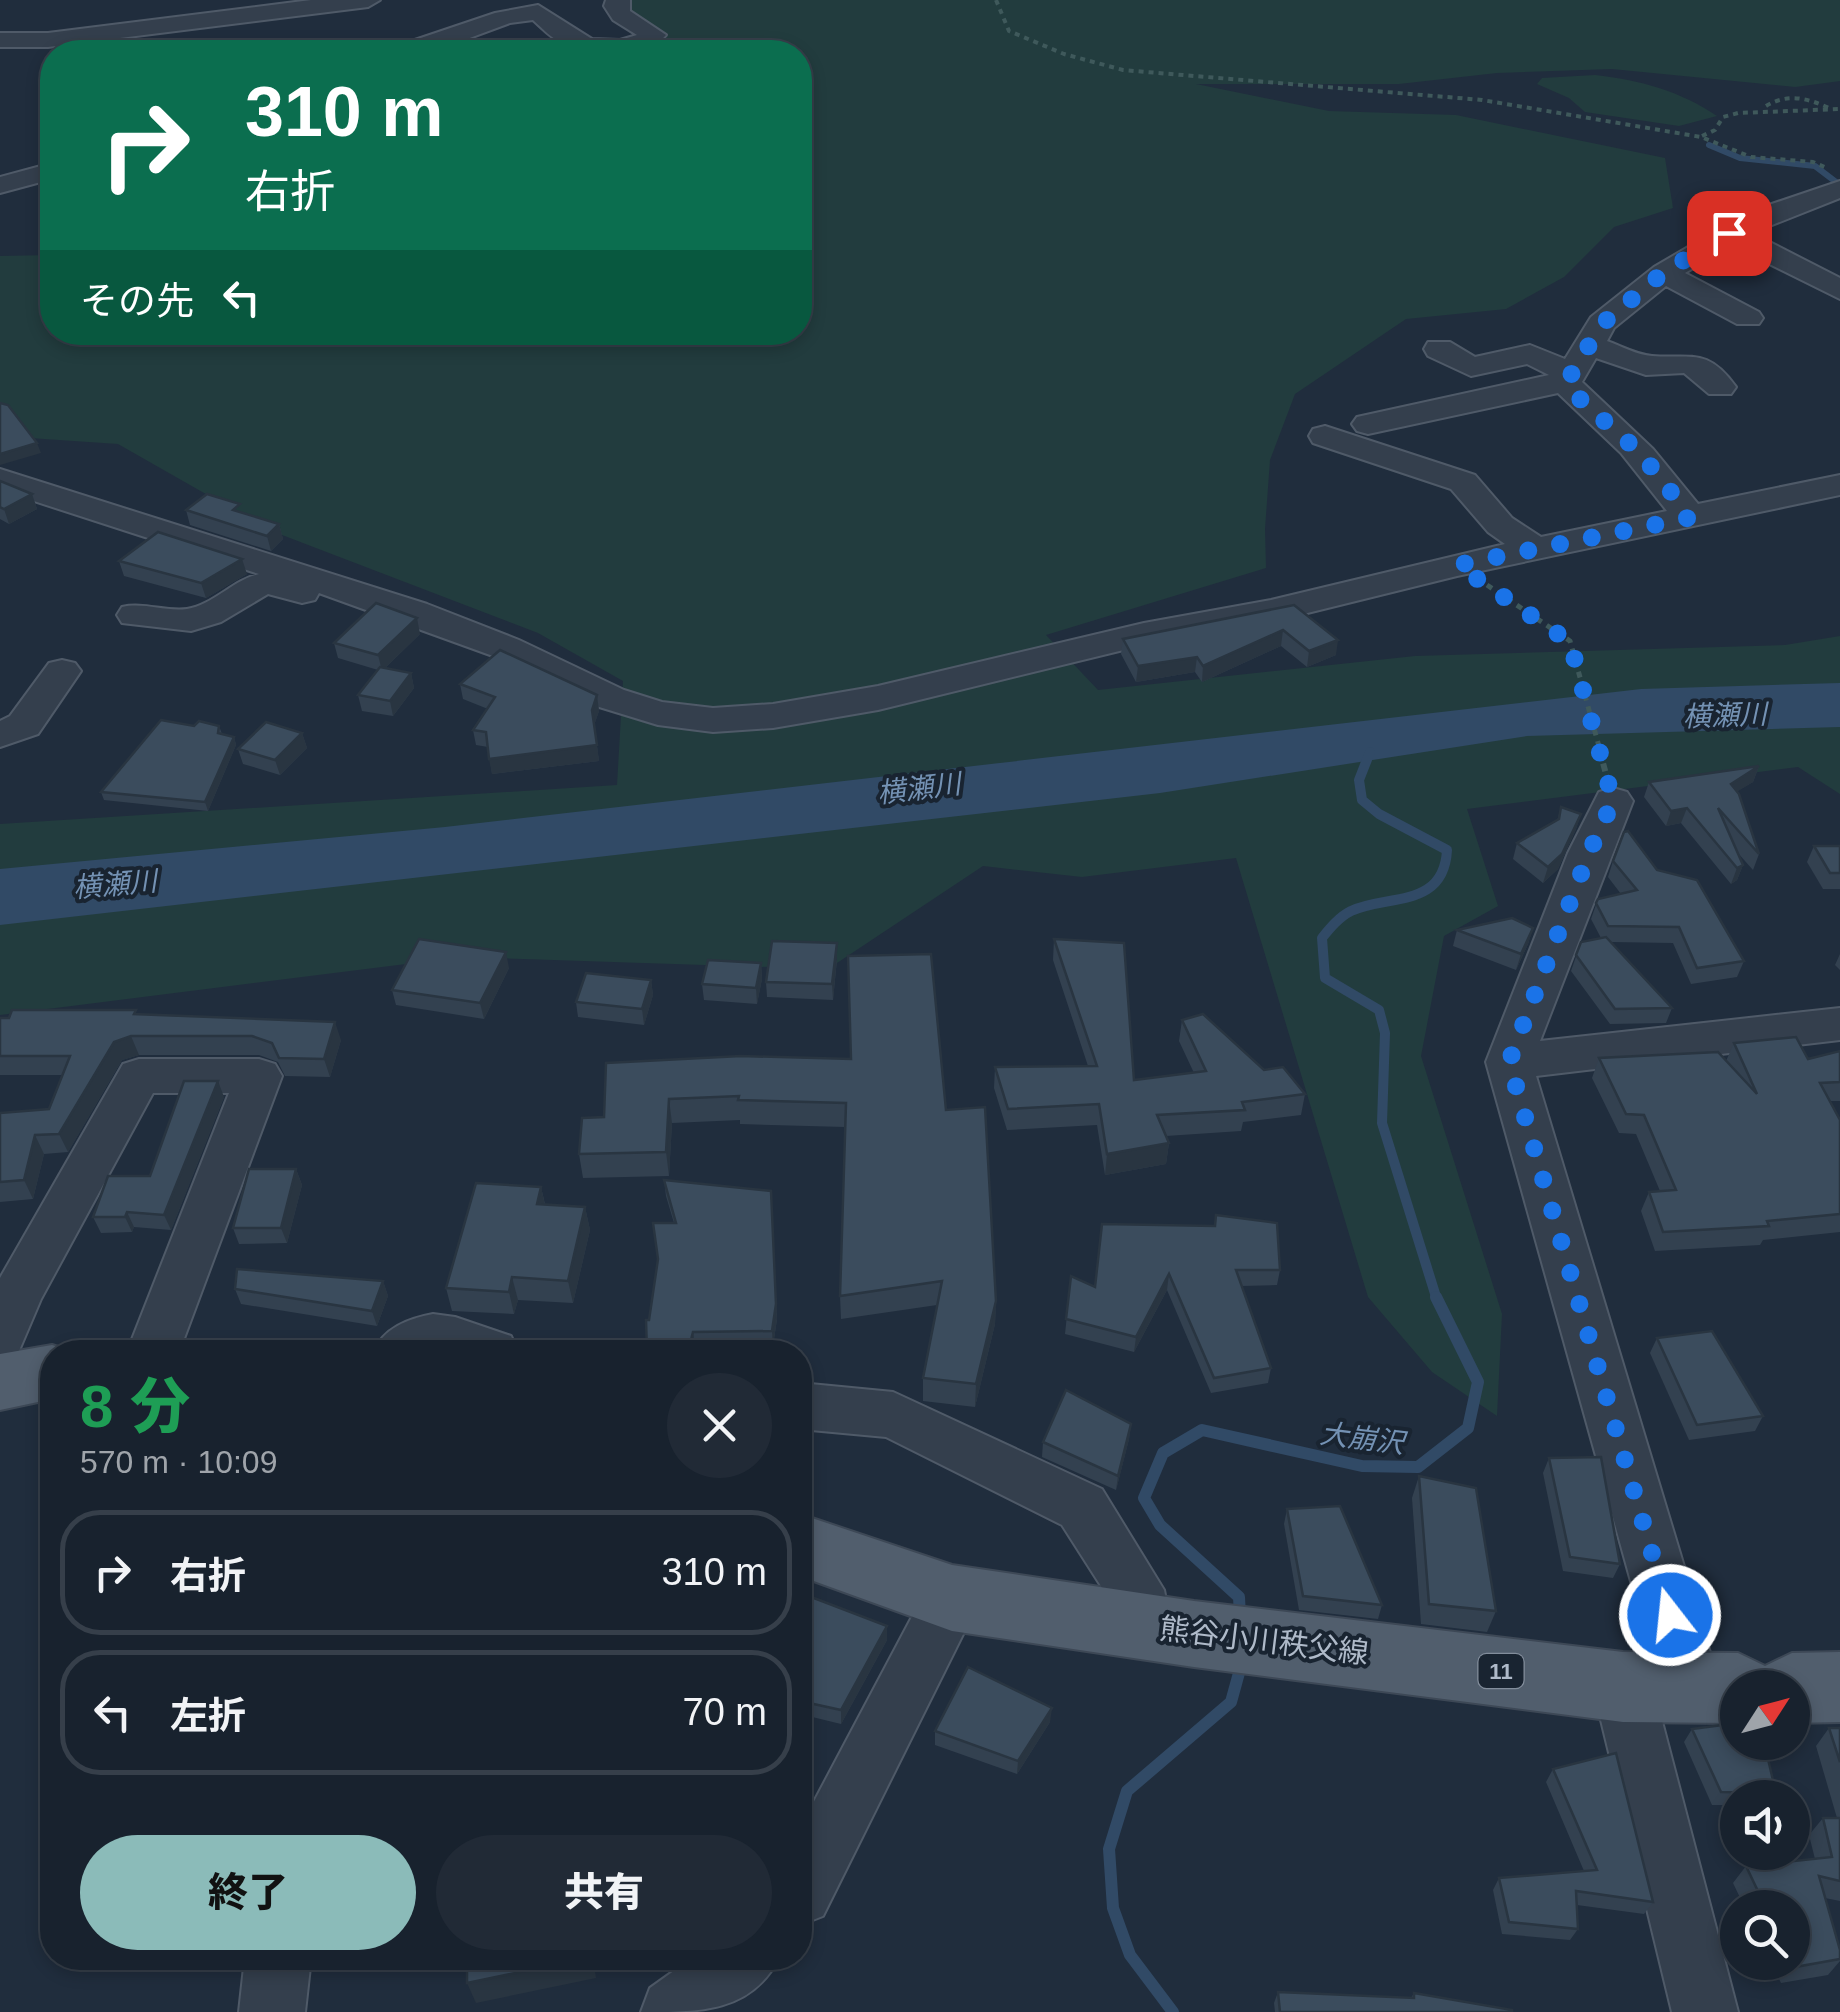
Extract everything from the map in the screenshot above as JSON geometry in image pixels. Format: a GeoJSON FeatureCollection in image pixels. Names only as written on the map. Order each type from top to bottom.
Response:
{"type":"FeatureCollection","features":[{"type":"Feature","properties":{"kind":"main road"},"geometry":{"type":"LineString","coordinates":[[0,1382],[40,1374]]}},
{"type":"Feature","properties":{"kind":"main road","name":"熊谷小川秩父線"},"geometry":{"type":"LineString","coordinates":[[812,1549],[952,1598],[1168,1630],[1684,1688]]}},
{"type":"Feature","properties":{"kind":"main road"},"geometry":{"type":"LineString","coordinates":[[1810,1688],[1840,1688]]}},
{"type":"Feature","properties":{"kind":"street"},"geometry":{"type":"LineString","coordinates":[[0,40],[67,38],[368,0]]}},
{"type":"Feature","properties":{"kind":"street"},"geometry":{"type":"LineString","coordinates":[[618,0],[616,6],[622,15],[654,35],[644,40]]}},
{"type":"Feature","properties":{"kind":"street"},"geometry":{"type":"LineString","coordinates":[[448,40],[484,22],[538,12],[558,32],[576,40]]}},
{"type":"Feature","properties":{"kind":"street"},"geometry":{"type":"LineString","coordinates":[[0,185],[40,174]]}},
{"type":"Feature","properties":{"kind":"street"},"geometry":{"type":"LineString","coordinates":[[1368,424],[1569,378],[1602,324],[1664,272],[1729,233],[1834,179]]}},
{"type":"Feature","properties":{"kind":"street"},"geometry":{"type":"LineString","coordinates":[[1729,233],[1840,290]]}},
{"type":"Feature","properties":{"kind":"street"},"geometry":{"type":"LineString","coordinates":[[1664,272],[1748,318]]}},
{"type":"Feature","properties":{"kind":"street"},"geometry":{"type":"LineString","coordinates":[[1592,346],[1646,366],[1691,362],[1720,388]]}},
{"type":"Feature","properties":{"kind":"street"},"geometry":{"type":"LineString","coordinates":[[1438,349],[1471,368],[1530,354],[1569,378],[1583,405],[1624,438],[1671,490],[1688,518]]}},
{"type":"Feature","properties":{"kind":"street"},"geometry":{"type":"LineString","coordinates":[[1325,436],[1463,482],[1500,525],[1534,548]]}},
{"type":"Feature","properties":{"kind":"street"},"geometry":{"type":"LineString","coordinates":[[0,479],[414,612],[506,648],[610,698],[658,713],[713,720],[773,716],[908,692],[1144,634],[1270,611],[1457,565],[1840,485]]}},
{"type":"Feature","properties":{"kind":"street"},"geometry":{"type":"LineString","coordinates":[[135,616],[178,622],[197,620],[224,610],[244,590],[271,583],[340,603],[361,596]]}},
{"type":"Feature","properties":{"kind":"street"},"geometry":{"type":"LineString","coordinates":[[0,734],[24,726],[62,672]]}},
{"type":"Feature","properties":{"kind":"street"},"geometry":{"type":"LineString","coordinates":[[1613,801],[1589,853],[1509,1062],[1684,1688],[1704,2012]]}},
{"type":"Feature","properties":{"kind":"street"},"geometry":{"type":"LineString","coordinates":[[1509,1062],[1840,1024]]}},
{"type":"Feature","properties":{"kind":"street"},"geometry":{"type":"LineString","coordinates":[[0,1338],[17,1295],[138,1076],[259,1076],[158,1340]]}},
{"type":"Feature","properties":{"kind":"street"},"geometry":{"type":"LineString","coordinates":[[413,1340],[436,1334],[455,1340]]}},
{"type":"Feature","properties":{"kind":"street"},"geometry":{"type":"LineString","coordinates":[[812,1407],[893,1414],[1082,1507],[1134,1590],[1168,1630]]}},
{"type":"Feature","properties":{"kind":"street"},"geometry":{"type":"LineString","coordinates":[[812,1870],[952,1598]]}},
{"type":"Feature","properties":{"kind":"street"},"geometry":{"type":"LineString","coordinates":[[272,2012],[277,1970]]}},
{"type":"Feature","properties":{"kind":"street"},"geometry":{"type":"LineString","coordinates":[[674,2012],[730,1970]]}},
{"type":"Feature","properties":{"kind":"path"},"geometry":{"type":"LineString","coordinates":[[996,0],[1009,31],[1064,54],[1123,70],[1482,100],[1702,137],[1750,157],[1813,162],[1834,179]]}},
{"type":"Feature","properties":{"kind":"path"},"geometry":{"type":"LineString","coordinates":[[1764,108],[1782,96],[1796,96],[1830,109]]}},
{"type":"Feature","properties":{"kind":"path"},"geometry":{"type":"LineString","coordinates":[[1702,137],[1715,130],[1723,117],[1745,110],[1840,109]]}},
{"type":"Feature","properties":{"kind":"path"},"geometry":{"type":"LineString","coordinates":[[1457,565],[1570,642],[1613,801]]}},
{"type":"Feature","properties":{"kind":"green space"},"geometry":{"type":"Polygon","coordinates":[[[608,0],[1840,0],[1840,81],[1795,87],[1612,69],[1497,73],[1399,84],[1196,84],[1329,111],[1456,115],[1665,158],[1673,208],[1614,227],[1564,277],[1506,309],[1406,319],[1295,394],[1270,460],[1266,568],[1046,635],[1098,690],[1415,656],[1785,645],[1840,636],[1840,794],[1798,767],[1467,809],[1498,906],[1444,936],[1421,1056],[1502,1314],[1497,1416],[1432,1372],[1368,1297],[1236,858],[1082,877],[983,866],[828,969],[462,957],[0,1015],[0,824],[617,785],[623,681],[538,633],[269,530],[118,444],[0,436],[0,256],[40,255],[40,345],[812,345],[812,40],[638,40],[604,9],[608,0]]]}},
{"type":"Feature","properties":{"kind":"green space"},"geometry":{"type":"Polygon","coordinates":[[[1595,75],[1659,88],[1717,116],[1679,126],[1585,112],[1569,98],[1537,84],[1542,78],[1595,75]]]}},
{"type":"Feature","properties":{"kind":"water","name":"横瀬川"},"geometry":{"type":"Polygon","coordinates":[[[1840,683],[1840,727],[1527,736],[1160,793],[0,925],[0,869],[445,827],[1641,689],[1840,683]]]}},
{"type":"Feature","properties":{"kind":"building"},"geometry":{"type":"Polygon","coordinates":[[[0,403],[8,405],[37,443],[0,454],[0,403]]]}},
{"type":"Feature","properties":{"kind":"building"},"geometry":{"type":"Polygon","coordinates":[[[0,481],[32,494],[4,509],[0,507],[0,481]]]}},
{"type":"Feature","properties":{"kind":"building"},"geometry":{"type":"Polygon","coordinates":[[[207,494],[240,504],[233,510],[279,524],[267,536],[186,510],[207,494]]]}},
{"type":"Feature","properties":{"kind":"building"},"geometry":{"type":"Polygon","coordinates":[[[158,532],[242,559],[201,583],[119,561],[158,532]]]}},
{"type":"Feature","properties":{"kind":"building"},"geometry":{"type":"Polygon","coordinates":[[[376,603],[417,618],[378,655],[334,643],[376,603]]]}},
{"type":"Feature","properties":{"kind":"building"},"geometry":{"type":"Polygon","coordinates":[[[1294,605],[1338,640],[1309,651],[1283,630],[1203,666],[1197,657],[1138,666],[1123,639],[1294,605]]]}},
{"type":"Feature","properties":{"kind":"building"},"geometry":{"type":"Polygon","coordinates":[[[500,650],[597,695],[592,710],[597,745],[489,759],[486,732],[473,730],[495,697],[460,684],[500,650]]]}},
{"type":"Feature","properties":{"kind":"building"},"geometry":{"type":"Polygon","coordinates":[[[380,667],[411,673],[390,701],[358,695],[380,667]]]}},
{"type":"Feature","properties":{"kind":"building"},"geometry":{"type":"Polygon","coordinates":[[[161,720],[194,726],[199,721],[219,726],[218,733],[234,737],[205,802],[101,792],[161,720]]]}},
{"type":"Feature","properties":{"kind":"building"},"geometry":{"type":"Polygon","coordinates":[[[266,722],[302,733],[275,760],[238,749],[266,722]]]}},
{"type":"Feature","properties":{"kind":"building"},"geometry":{"type":"Polygon","coordinates":[[[1759,766],[1731,784],[1739,794],[1759,854],[1718,808],[1743,865],[1737,868],[1687,808],[1671,811],[1649,782],[1759,766]]]}},
{"type":"Feature","properties":{"kind":"building"},"geometry":{"type":"Polygon","coordinates":[[[1561,807],[1581,814],[1562,854],[1548,867],[1517,843],[1559,819],[1561,807]]]}},
{"type":"Feature","properties":{"kind":"building"},"geometry":{"type":"Polygon","coordinates":[[[1628,831],[1657,870],[1697,880],[1744,961],[1697,968],[1679,927],[1608,926],[1596,903],[1598,899],[1637,890],[1613,861],[1624,832],[1628,831]]]}},
{"type":"Feature","properties":{"kind":"building"},"geometry":{"type":"Polygon","coordinates":[[[1814,846],[1840,846],[1840,873],[1830,873],[1814,846]]]}},
{"type":"Feature","properties":{"kind":"building"},"geometry":{"type":"Polygon","coordinates":[[[1512,918],[1533,928],[1521,954],[1457,930],[1512,918]]]}},
{"type":"Feature","properties":{"kind":"building"},"geometry":{"type":"Polygon","coordinates":[[[1606,937],[1672,1008],[1615,1009],[1576,955],[1581,942],[1606,937]]]}},
{"type":"Feature","properties":{"kind":"building"},"geometry":{"type":"Polygon","coordinates":[[[419,939],[506,952],[480,1003],[392,990],[419,939]]]}},
{"type":"Feature","properties":{"kind":"building"},"geometry":{"type":"Polygon","coordinates":[[[1054,939],[1124,943],[1134,1080],[1206,1071],[1182,1020],[1203,1014],[1264,1070],[1283,1067],[1305,1094],[1242,1102],[1245,1110],[1157,1115],[1169,1143],[1107,1154],[1099,1104],[1008,1109],[995,1067],[1097,1066],[1054,939]]]}},
{"type":"Feature","properties":{"kind":"building"},"geometry":{"type":"Polygon","coordinates":[[[772,941],[837,943],[832,984],[766,982],[772,941]]]}},
{"type":"Feature","properties":{"kind":"building"},"geometry":{"type":"Polygon","coordinates":[[[931,954],[946,1110],[985,1107],[996,1301],[976,1384],[923,1378],[942,1281],[840,1296],[846,1103],[738,1100],[739,1096],[669,1099],[666,1152],[579,1154],[582,1118],[604,1117],[606,1063],[741,1056],[851,1059],[848,956],[931,954]]]}},
{"type":"Feature","properties":{"kind":"building"},"geometry":{"type":"Polygon","coordinates":[[[708,960],[761,963],[756,988],[702,984],[708,960]]]}},
{"type":"Feature","properties":{"kind":"building"},"geometry":{"type":"Polygon","coordinates":[[[586,973],[651,980],[642,1009],[576,1002],[586,973]]]}},
{"type":"Feature","properties":{"kind":"building"},"geometry":{"type":"Polygon","coordinates":[[[12,1010],[136,1010],[134,1014],[335,1022],[324,1059],[279,1058],[272,1043],[252,1036],[131,1036],[114,1042],[59,1134],[35,1135],[24,1180],[0,1182],[0,1113],[49,1109],[70,1056],[0,1056],[0,1018],[9,1018],[12,1010]]]}},
{"type":"Feature","properties":{"kind":"building"},"geometry":{"type":"Polygon","coordinates":[[[1796,1037],[1808,1059],[1840,1051],[1840,1082],[1820,1083],[1840,1120],[1840,1214],[1767,1221],[1769,1226],[1663,1232],[1649,1192],[1676,1190],[1644,1115],[1626,1114],[1599,1058],[1718,1052],[1757,1094],[1734,1043],[1796,1037]]]}},
{"type":"Feature","properties":{"kind":"building"},"geometry":{"type":"Polygon","coordinates":[[[184,1081],[218,1081],[164,1215],[127,1212],[125,1217],[93,1217],[108,1176],[150,1176],[184,1081]]]}},
{"type":"Feature","properties":{"kind":"building"},"geometry":{"type":"Polygon","coordinates":[[[249,1169],[296,1169],[281,1228],[233,1228],[249,1169]]]}},
{"type":"Feature","properties":{"kind":"building"},"geometry":{"type":"Polygon","coordinates":[[[664,1180],[771,1191],[776,1304],[772,1331],[693,1332],[691,1340],[647,1340],[646,1320],[658,1259],[653,1223],[676,1223],[664,1180]]]}},
{"type":"Feature","properties":{"kind":"building"},"geometry":{"type":"Polygon","coordinates":[[[476,1183],[541,1187],[537,1204],[585,1207],[568,1281],[512,1277],[509,1292],[446,1288],[476,1183]]]}},
{"type":"Feature","properties":{"kind":"building"},"geometry":{"type":"Polygon","coordinates":[[[1216,1215],[1277,1223],[1280,1270],[1236,1270],[1271,1368],[1214,1378],[1169,1274],[1136,1337],[1066,1319],[1071,1276],[1095,1287],[1102,1224],[1215,1226],[1216,1215]]]}},
{"type":"Feature","properties":{"kind":"building"},"geometry":{"type":"Polygon","coordinates":[[[237,1269],[383,1281],[372,1311],[235,1289],[237,1269]]]}},
{"type":"Feature","properties":{"kind":"building"},"geometry":{"type":"Polygon","coordinates":[[[1712,1331],[1763,1416],[1697,1425],[1657,1338],[1712,1331]]]}},
{"type":"Feature","properties":{"kind":"building"},"geometry":{"type":"Polygon","coordinates":[[[1066,1390],[1131,1424],[1118,1476],[1043,1442],[1066,1390]]]}},
{"type":"Feature","properties":{"kind":"building"},"geometry":{"type":"Polygon","coordinates":[[[1601,1457],[1620,1564],[1570,1557],[1549,1458],[1601,1457]]]}},
{"type":"Feature","properties":{"kind":"building"},"geometry":{"type":"Polygon","coordinates":[[[1419,1476],[1476,1488],[1496,1611],[1429,1604],[1419,1476]]]}},
{"type":"Feature","properties":{"kind":"building"},"geometry":{"type":"Polygon","coordinates":[[[1340,1506],[1382,1605],[1303,1596],[1287,1509],[1340,1506]]]}},
{"type":"Feature","properties":{"kind":"building"},"geometry":{"type":"Polygon","coordinates":[[[812,1597],[887,1626],[841,1710],[812,1704],[812,1597]]]}},
{"type":"Feature","properties":{"kind":"building"},"geometry":{"type":"Polygon","coordinates":[[[968,1667],[1052,1708],[1018,1761],[935,1731],[968,1667]]]}},
{"type":"Feature","properties":{"kind":"building"},"geometry":{"type":"Polygon","coordinates":[[[1720,1725],[1720,1760],[1768,1760],[1773,1780],[1720,1780],[1720,1790],[1692,1729],[1720,1725]]]}},
{"type":"Feature","properties":{"kind":"building"},"geometry":{"type":"Polygon","coordinates":[[[1829,1728],[1840,1728],[1840,1762],[1829,1728]]]}},
{"type":"Feature","properties":{"kind":"building"},"geometry":{"type":"Polygon","coordinates":[[[1616,1753],[1653,1902],[1576,1891],[1578,1929],[1509,1922],[1499,1878],[1597,1870],[1553,1769],[1616,1753]]]}},
{"type":"Feature","properties":{"kind":"building"},"geometry":{"type":"Polygon","coordinates":[[[1823,1818],[1840,1818],[1840,1881],[1819,1876],[1840,1959],[1810,1964],[1810,1890],[1757,1890],[1748,1870],[1810,1870],[1810,1859],[1832,1857],[1823,1818]]]}},
{"type":"Feature","properties":{"kind":"building"},"geometry":{"type":"Polygon","coordinates":[[[467,1970],[529,1970],[467,1983],[467,1970]]]}},
{"type":"Feature","properties":{"kind":"building"},"geometry":{"type":"Polygon","coordinates":[[[1278,1992],[1414,1998],[1414,1993],[1512,2012],[1280,2012],[1278,1992]]]}},
{"type":"Feature","properties":{"kind":"waterway"},"geometry":{"type":"LineString","coordinates":[[1709,145],[1740,158],[1815,166],[1840,185]]}},
{"type":"Feature","properties":{"kind":"waterway","name":"大崩沢"},"geometry":{"type":"LineString","coordinates":[[1370,752],[1359,780],[1362,800],[1379,814],[1447,850],[1443,869],[1425,891],[1365,906],[1339,920],[1322,938],[1325,978],[1379,1010],[1385,1033],[1382,1123],[1436,1297]]}},
{"type":"Feature","properties":{"kind":"waterway","name":"大崩沢"},"geometry":{"type":"LineString","coordinates":[[1240,1616],[1239,1597],[1160,1525],[1144,1498],[1163,1453],[1202,1430],[1362,1466],[1418,1467],[1468,1428],[1478,1382],[1436,1297]]}},
{"type":"Feature","properties":{"kind":"waterway","name":"大崩沢"},"geometry":{"type":"LineString","coordinates":[[1173,2012],[1130,1955],[1113,1908],[1109,1849],[1127,1791],[1231,1702],[1242,1662]]}},
{"type":"Feature","properties":{"kind":"route"},"geometry":{"type":"LineString","coordinates":[[1670,1615],[1509,1062],[1589,853],[1613,801],[1570,642],[1457,565],[1688,518],[1671,490],[1624,438],[1583,405],[1566,383],[1602,324],[1664,272],[1729,233]]}}]}
